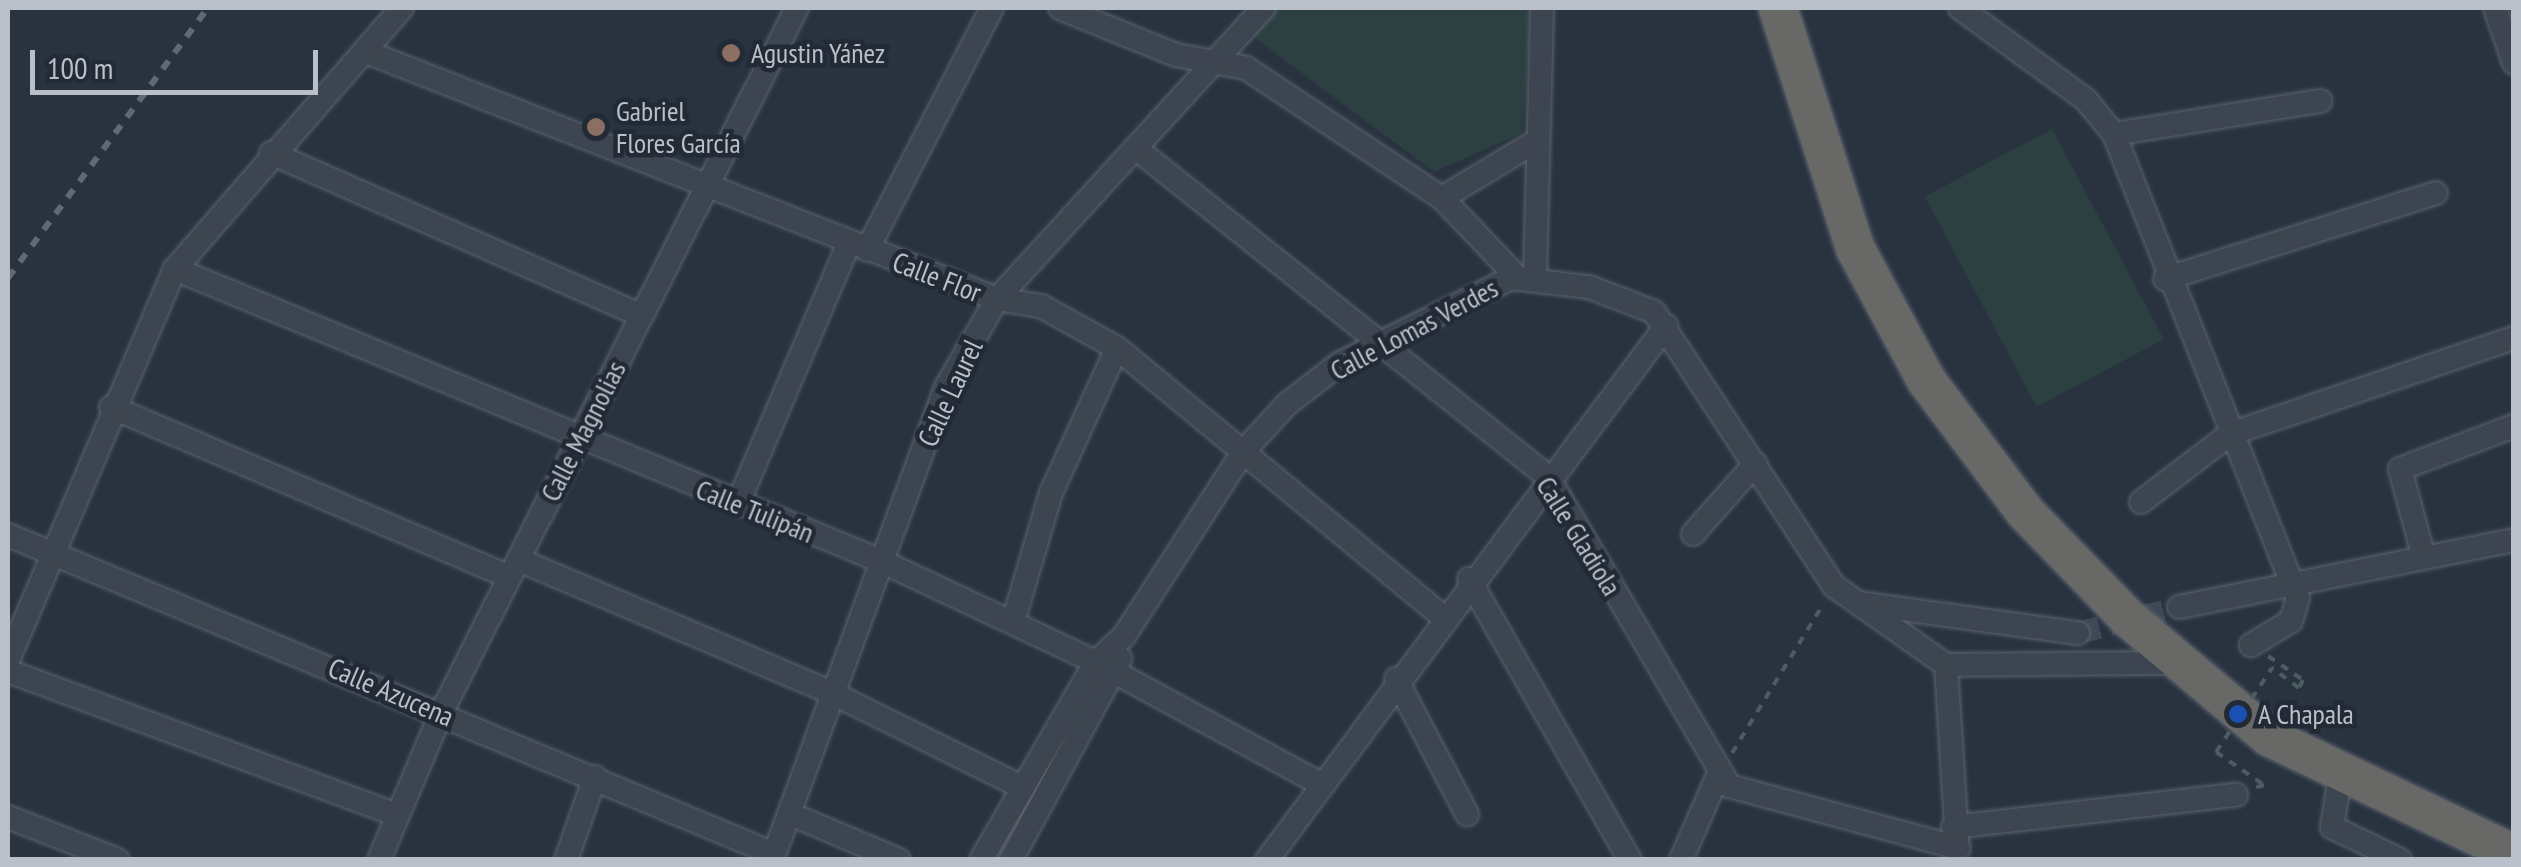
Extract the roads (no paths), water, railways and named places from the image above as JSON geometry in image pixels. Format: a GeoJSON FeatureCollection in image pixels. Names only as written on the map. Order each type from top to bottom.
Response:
{"type":"FeatureCollection","features":[{"type":"Feature","properties":{"kind":"highway"},"geometry":{"type":"LineString","coordinates":[[1778,8],[1854,248],[1926,380],[2025,512],[2179,664],[2269,737],[2340,776],[2514,854]]}},
{"type":"Feature","properties":{"kind":"street"},"geometry":{"type":"LineString","coordinates":[[8,660],[111,407],[175,269],[271,154],[402,8]]}},
{"type":"Feature","properties":{"kind":"street","name":"Calle Magnolias"},"geometry":{"type":"LineString","coordinates":[[379,860],[441,713],[642,316],[711,192],[798,8]]}},
{"type":"Feature","properties":{"kind":"street"},"geometry":{"type":"LineString","coordinates":[[738,502],[858,246],[992,8]]}},
{"type":"Feature","properties":{"kind":"street"},"geometry":{"type":"LineString","coordinates":[[1060,8],[1110,31],[1246,68],[1442,198],[1526,278]]}},
{"type":"Feature","properties":{"kind":"street"},"geometry":{"type":"LineString","coordinates":[[1110,31],[1119,8]]}},
{"type":"Feature","properties":{"kind":"street","name":"Calle Laurel"},"geometry":{"type":"LineString","coordinates":[[772,857],[946,386],[998,300],[1264,8]]}},
{"type":"Feature","properties":{"kind":"street"},"geometry":{"type":"LineString","coordinates":[[1526,278],[1542,8]]}},
{"type":"Feature","properties":{"kind":"street"},"geometry":{"type":"LineString","coordinates":[[1960,8],[2086,100],[2114,134],[2165,279],[2292,583],[2291,622],[2251,645]]}},
{"type":"Feature","properties":{"kind":"street"},"geometry":{"type":"LineString","coordinates":[[2495,8],[2514,63]]}},
{"type":"Feature","properties":{"kind":"street","name":"Calle Flor"},"geometry":{"type":"LineString","coordinates":[[364,51],[711,192],[998,300],[1041,306],[1117,348],[1441,615]]}},
{"type":"Feature","properties":{"kind":"street"},"geometry":{"type":"LineString","coordinates":[[2114,134],[2320,100]]}},
{"type":"Feature","properties":{"kind":"street"},"geometry":{"type":"LineString","coordinates":[[1442,198],[1532,144]]}},
{"type":"Feature","properties":{"kind":"street","name":"Calle Gladiola"},"geometry":{"type":"LineString","coordinates":[[1138,150],[1548,477],[1720,773]]}},
{"type":"Feature","properties":{"kind":"street"},"geometry":{"type":"LineString","coordinates":[[271,154],[642,316]]}},
{"type":"Feature","properties":{"kind":"street"},"geometry":{"type":"LineString","coordinates":[[2165,279],[2436,193]]}},
{"type":"Feature","properties":{"kind":"street","name":"Calle Tulipán"},"geometry":{"type":"LineString","coordinates":[[175,269],[578,441],[881,561],[1107,667],[1321,784]]}},
{"type":"Feature","properties":{"kind":"street","name":"Calle Lomas Verdes"},"geometry":{"type":"LineString","coordinates":[[1011,860],[1124,636],[1243,452],[1340,364],[1526,278],[1636,300],[1666,326],[1834,586],[1946,665]]}},
{"type":"Feature","properties":{"kind":"street"},"geometry":{"type":"LineString","coordinates":[[1267,860],[1441,615],[1666,326]]}},
{"type":"Feature","properties":{"kind":"street"},"geometry":{"type":"LineString","coordinates":[[2141,502],[2230,434],[2514,338]]}},
{"type":"Feature","properties":{"kind":"street"},"geometry":{"type":"LineString","coordinates":[[1014,622],[1052,493],[1117,348]]}},
{"type":"Feature","properties":{"kind":"street"},"geometry":{"type":"LineString","coordinates":[[111,407],[832,693],[1024,788]]}},
{"type":"Feature","properties":{"kind":"street"},"geometry":{"type":"LineString","coordinates":[[2423,554],[2400,469],[2514,426]]}},
{"type":"Feature","properties":{"kind":"street"},"geometry":{"type":"LineString","coordinates":[[1694,534],[1756,464]]}},
{"type":"Feature","properties":{"kind":"street","name":"Calle Azucena"},"geometry":{"type":"LineString","coordinates":[[8,535],[595,777],[772,857]]}},
{"type":"Feature","properties":{"kind":"street"},"geometry":{"type":"LineString","coordinates":[[2179,606],[2423,554],[2514,540]]}},
{"type":"Feature","properties":{"kind":"street"},"geometry":{"type":"LineString","coordinates":[[1469,580],[1630,860]]}},
{"type":"Feature","properties":{"kind":"street"},"geometry":{"type":"LineString","coordinates":[[1854,602],[2078,633]]}},
{"type":"Feature","properties":{"kind":"street"},"geometry":{"type":"LineString","coordinates":[[1958,845],[1946,665],[2179,664]]}},
{"type":"Feature","properties":{"kind":"street","name":"Calle Lomas Verdes"},"geometry":{"type":"LineString","coordinates":[[981,860],[1024,788],[1107,667]]}},
{"type":"Feature","properties":{"kind":"street"},"geometry":{"type":"LineString","coordinates":[[8,671],[397,816]]}},
{"type":"Feature","properties":{"kind":"street"},"geometry":{"type":"LineString","coordinates":[[1396,679],[1467,814]]}},
{"type":"Feature","properties":{"kind":"street"},"geometry":{"type":"LineString","coordinates":[[1681,860],[1720,773],[1748,792],[1958,845],[2236,796]]}},
{"type":"Feature","properties":{"kind":"street"},"geometry":{"type":"LineString","coordinates":[[2340,776],[2332,827],[2400,860]]}},
{"type":"Feature","properties":{"kind":"street"},"geometry":{"type":"LineString","coordinates":[[566,860],[595,777]]}},
{"type":"Feature","properties":{"kind":"street"},"geometry":{"type":"LineString","coordinates":[[790,814],[899,860]]}},
{"type":"Feature","properties":{"kind":"street"},"geometry":{"type":"LineString","coordinates":[[8,818],[118,860]]}},
{"type":"Feature","properties":{"kind":"tunnel"},"geometry":{"type":"LineString","coordinates":[[2078,633],[2179,607]]}},
{"type":"Feature","properties":{"kind":"railway"},"geometry":{"type":"LineString","coordinates":[[8,278],[208,8]]}},
{"type":"Feature","properties":{"kind":"place","name":"Agustin Yáñez"},"geometry":{"type":"Point","coordinates":[731,53]}},
{"type":"Feature","properties":{"kind":"place","name":"Gabriel Flores García"},"geometry":{"type":"Point","coordinates":[596,127]}},
{"type":"Feature","properties":{"kind":"place","name":"A Chapala"},"geometry":{"type":"Point","coordinates":[2238,714]}}]}
